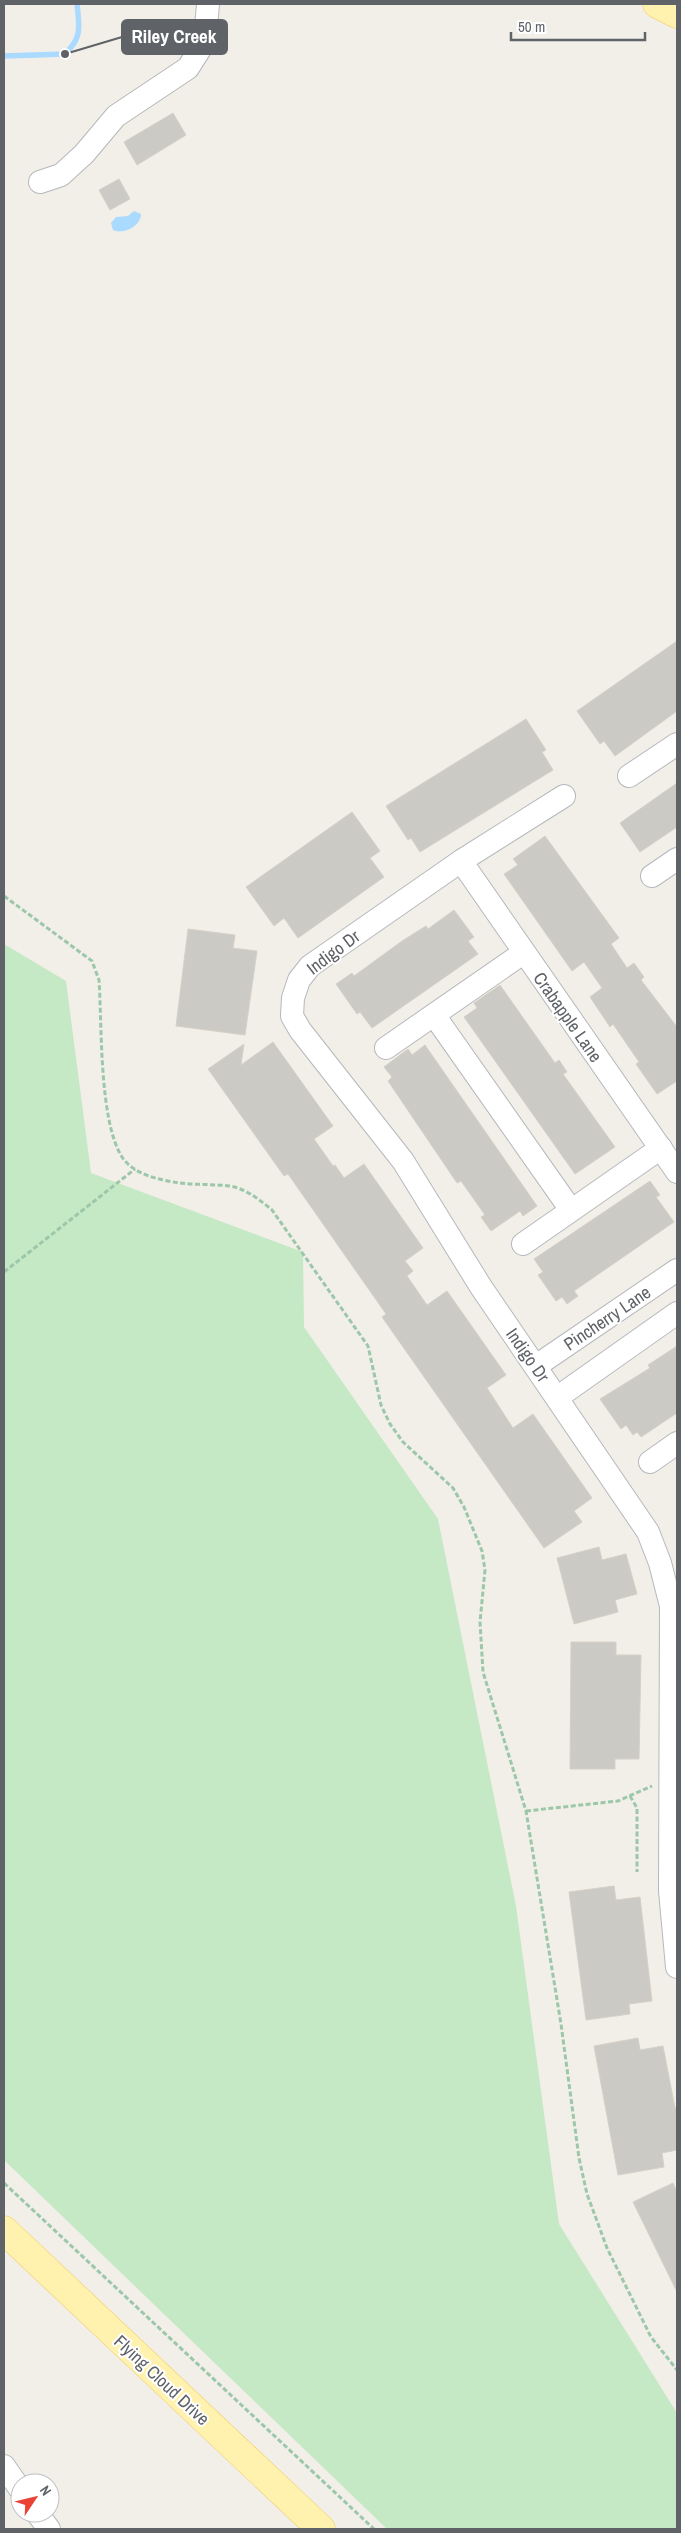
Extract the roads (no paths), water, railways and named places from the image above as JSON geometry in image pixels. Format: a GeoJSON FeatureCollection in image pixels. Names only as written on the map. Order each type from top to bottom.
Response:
{"type":"FeatureCollection","features":[{"type":"Feature","properties":{"kind":"main road"},"geometry":{"type":"LineString","coordinates":[[657,4],[677,14]]}},
{"type":"Feature","properties":{"kind":"main road","name":"Flying Cloud Drive"},"geometry":{"type":"LineString","coordinates":[[4,2230],[321,2529]]}},
{"type":"Feature","properties":{"kind":"street"},"geometry":{"type":"LineString","coordinates":[[40,182],[61,175],[84,154],[116,116],[188,68],[200,49],[206,27],[208,4]]}},
{"type":"Feature","properties":{"kind":"street"},"geometry":{"type":"LineString","coordinates":[[629,776],[677,744]]}},
{"type":"Feature","properties":{"kind":"street","name":"Indigo Dr"},"geometry":{"type":"LineString","coordinates":[[564,796],[461,861],[310,966],[299,980],[293,998],[292,1016],[334,1077],[378,1128],[403,1161],[481,1287],[558,1397],[648,1532],[674,1606],[672,1798],[677,1966]]}},
{"type":"Feature","properties":{"kind":"street"},"geometry":{"type":"LineString","coordinates":[[652,876],[677,859]]}},
{"type":"Feature","properties":{"kind":"street","name":"Crabapple Lane"},"geometry":{"type":"LineString","coordinates":[[461,861],[677,1172]]}},
{"type":"Feature","properties":{"kind":"street"},"geometry":{"type":"LineString","coordinates":[[386,1048],[523,952]]}},
{"type":"Feature","properties":{"kind":"street"},"geometry":{"type":"LineString","coordinates":[[434,1015],[571,1210]]}},
{"type":"Feature","properties":{"kind":"street"},"geometry":{"type":"LineString","coordinates":[[523,1244],[661,1148]]}},
{"type":"Feature","properties":{"kind":"street","name":"Pincherry Lane"},"geometry":{"type":"LineString","coordinates":[[536,1366],[677,1270]]}},
{"type":"Feature","properties":{"kind":"street","name":"Pincherry Lane"},"geometry":{"type":"LineString","coordinates":[[558,1397],[677,1313]]}},
{"type":"Feature","properties":{"kind":"street"},"geometry":{"type":"LineString","coordinates":[[650,1462],[677,1443]]}},
{"type":"Feature","properties":{"kind":"water"},"geometry":{"type":"Polygon","coordinates":[[[134,211],[141,214],[135,226],[122,231],[113,230],[111,223],[116,217],[128,216],[134,211]]]}},
{"type":"Feature","properties":{"kind":"waterway"},"geometry":{"type":"LineString","coordinates":[[4,56],[65,54],[75,42],[79,31],[77,4]]}},
{"type":"Feature","properties":{"kind":"place","name":"Riley Creek"},"geometry":{"type":"Point","coordinates":[65,54]}}]}
